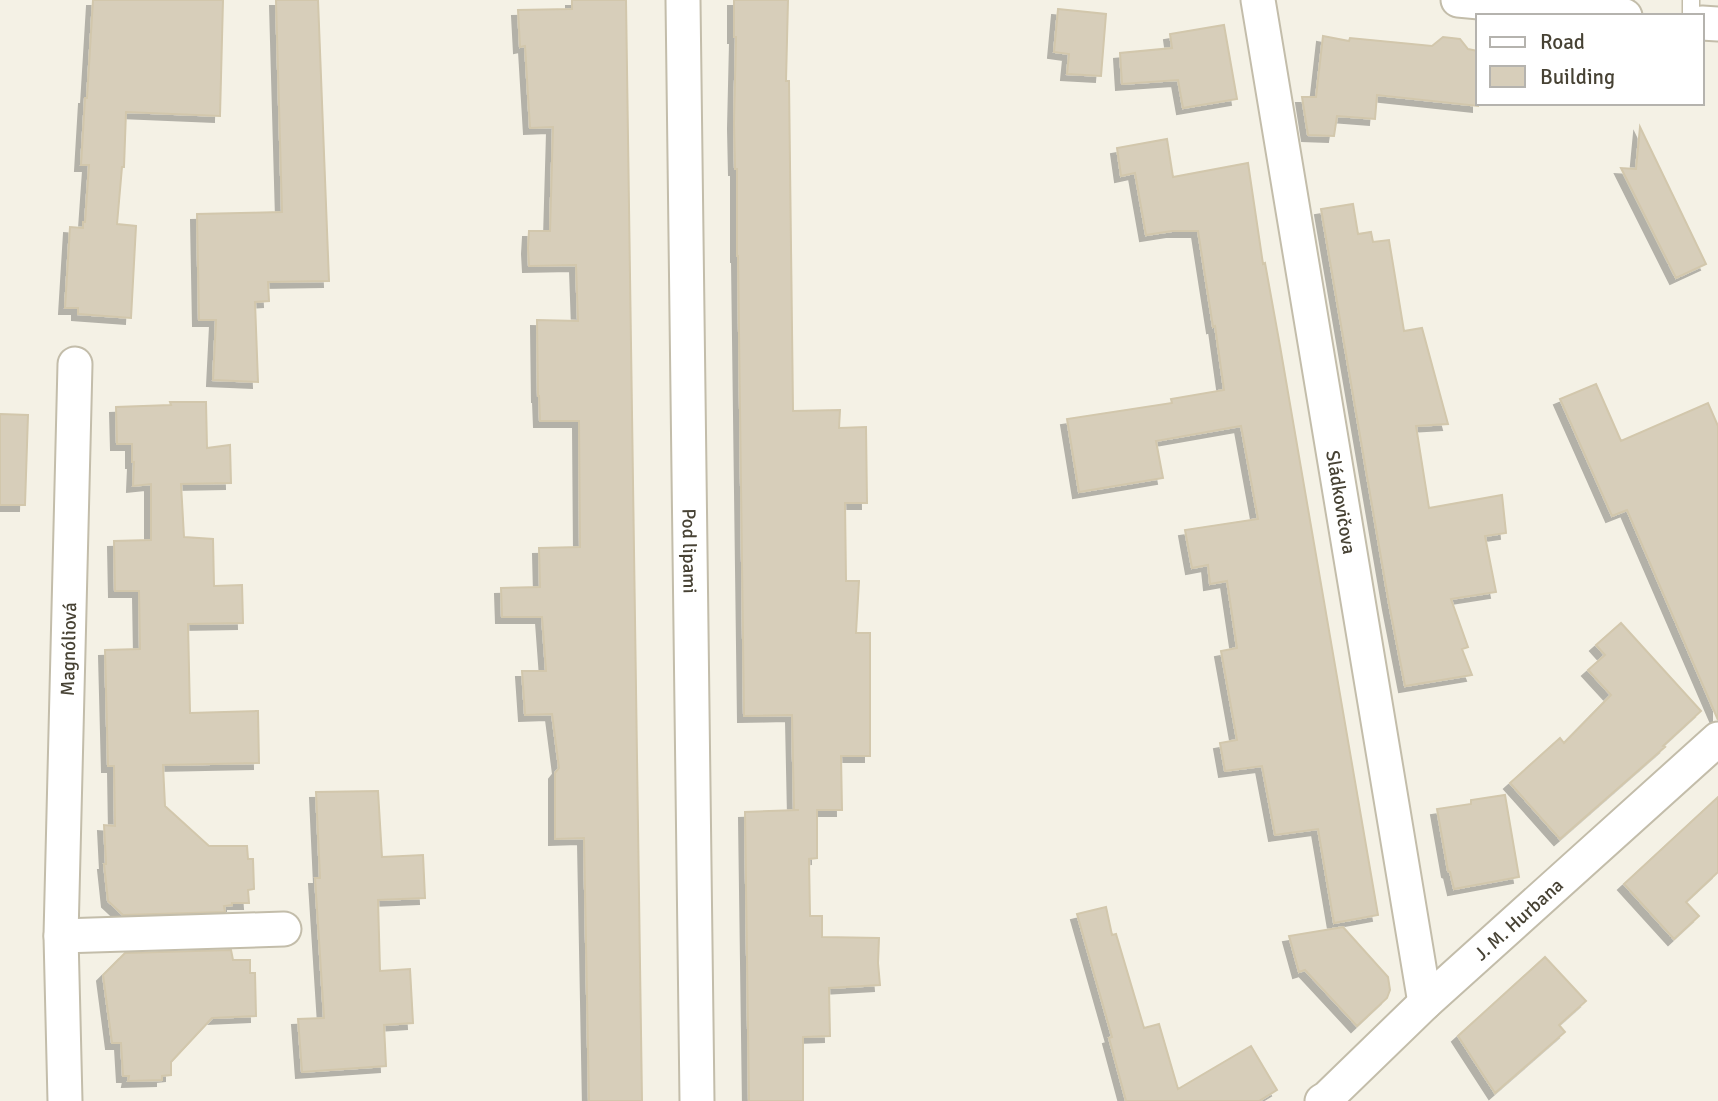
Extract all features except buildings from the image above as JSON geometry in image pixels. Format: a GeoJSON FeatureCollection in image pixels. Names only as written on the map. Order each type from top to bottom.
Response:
{"type":"FeatureCollection","features":[{"type":"Feature","properties":{"kind":"street","name":"Pod lipami"},"geometry":{"type":"LineString","coordinates":[[683,0],[697,1101]]}},
{"type":"Feature","properties":{"kind":"street","name":"Sládkovičova"},"geometry":{"type":"LineString","coordinates":[[1258,0],[1425,1003]]}},
{"type":"Feature","properties":{"kind":"street"},"geometry":{"type":"LineString","coordinates":[[1458,0],[1604,14]]}},
{"type":"Feature","properties":{"kind":"street","name":"Magnóliová"},"geometry":{"type":"LineString","coordinates":[[65,1101],[61,936],[75,364]]}},
{"type":"Feature","properties":{"kind":"street","name":"J. M. Hurbana"},"geometry":{"type":"LineString","coordinates":[[1322,1101],[1425,1003],[1718,739]]}},
{"type":"Feature","properties":{"kind":"street"},"geometry":{"type":"LineString","coordinates":[[61,936],[284,929]]}}]}
